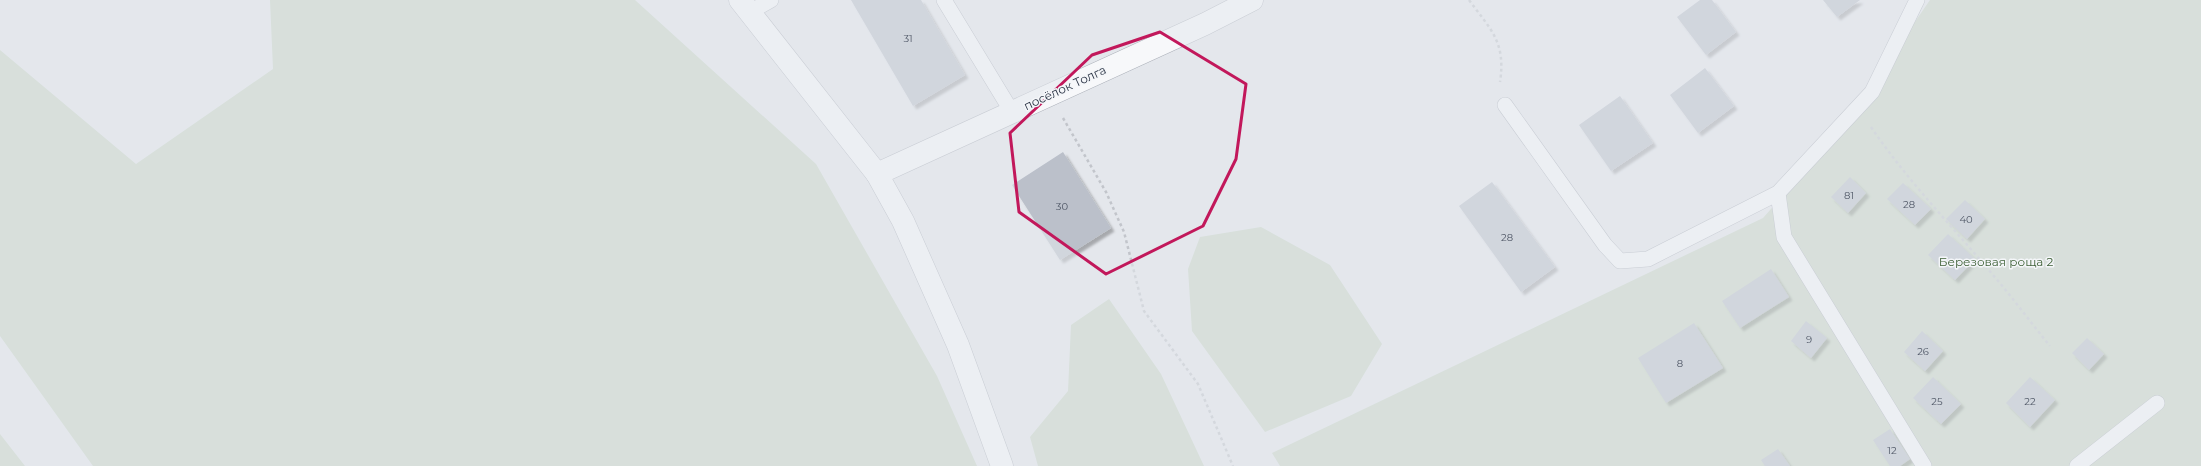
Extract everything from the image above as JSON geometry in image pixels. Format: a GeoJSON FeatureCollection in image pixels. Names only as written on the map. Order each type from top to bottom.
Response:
{"type":"FeatureCollection","features":[{"type":"Feature","properties":{"kind":"street","name":"посёлок Толга"},"geometry":{"type":"LineString","coordinates":[[877,174],[1205,24],[1252,0]]}},
{"type":"Feature","properties":{"kind":"street"},"geometry":{"type":"LineString","coordinates":[[745,6],[877,174],[903,222],[958,345],[1002,466]]}},
{"type":"Feature","properties":{"kind":"lane"},"geometry":{"type":"LineString","coordinates":[[745,6],[771,0]]}},
{"type":"Feature","properties":{"kind":"lane"},"geometry":{"type":"LineString","coordinates":[[944,0],[1012,112]]}},
{"type":"Feature","properties":{"kind":"lane"},"geometry":{"type":"LineString","coordinates":[[1505,105],[1605,245],[1620,261],[1648,259],[1778,192],[1872,92],[1917,0]]}},
{"type":"Feature","properties":{"kind":"lane"},"geometry":{"type":"LineString","coordinates":[[1778,192],[1784,238],[1924,466]]}},
{"type":"Feature","properties":{"kind":"lane"},"geometry":{"type":"LineString","coordinates":[[2076,466],[2157,403]]}},
{"type":"Feature","properties":{"kind":"path"},"geometry":{"type":"LineString","coordinates":[[1469,0],[1498,39],[1502,68],[1499,87],[1505,105]]}},
{"type":"Feature","properties":{"kind":"path"},"geometry":{"type":"LineString","coordinates":[[1049,95],[1106,192],[1124,232],[1144,311],[1198,384],[1233,466]]}},
{"type":"Feature","properties":{"kind":"path"},"geometry":{"type":"LineString","coordinates":[[1858,107],[1883,145],[1943,220],[1993,275],[2050,346]]}},
{"type":"Feature","properties":{"kind":"highlighted area"},"geometry":{"type":"Polygon","coordinates":[[[1160,32],[1246,84],[1236,159],[1203,226],[1106,274],[1019,212],[1010,133],[1092,55],[1160,32]]]}},
{"type":"Feature","properties":{"kind":"green space"},"geometry":{"type":"Polygon","coordinates":[[[270,0],[635,0],[816,164],[937,376],[977,466],[93,466],[0,336],[0,50],[136,164],[273,69],[270,0]]]}},
{"type":"Feature","properties":{"kind":"green space","name":"Березовая роща 2"},"geometry":{"type":"Polygon","coordinates":[[[1930,0],[2201,0],[2201,466],[1280,466],[1272,453],[1763,218],[1838,133],[1930,0]]]}},
{"type":"Feature","properties":{"kind":"green space"},"geometry":{"type":"Polygon","coordinates":[[[1261,227],[1330,265],[1382,344],[1351,396],[1265,432],[1192,331],[1188,269],[1200,237],[1261,227]]]}},
{"type":"Feature","properties":{"kind":"green space"},"geometry":{"type":"Polygon","coordinates":[[[1109,299],[1161,374],[1204,466],[1038,466],[1030,437],[1068,391],[1071,325],[1109,299]]]}},
{"type":"Feature","properties":{"kind":"green space"},"geometry":{"type":"Polygon","coordinates":[[[0,434],[25,466],[0,466],[0,434]]]}},
{"type":"Feature","properties":{"kind":"building"},"geometry":{"type":"Polygon","coordinates":[[[851,0],[921,0],[965,75],[913,106],[851,0]]]}},
{"type":"Feature","properties":{"kind":"building"},"geometry":{"type":"Polygon","coordinates":[[[1700,0],[1712,0],[1736,32],[1706,55],[1677,17],[1700,0]]]}},
{"type":"Feature","properties":{"kind":"building"},"geometry":{"type":"Polygon","coordinates":[[[1823,0],[1860,0],[1837,17],[1823,0]]]}},
{"type":"Feature","properties":{"kind":"building"},"geometry":{"type":"Polygon","coordinates":[[[1705,68],[1734,106],[1698,133],[1670,95],[1705,68]]]}},
{"type":"Feature","properties":{"kind":"building"},"geometry":{"type":"Polygon","coordinates":[[[1620,96],[1653,143],[1611,171],[1579,125],[1620,96]]]}},
{"type":"Feature","properties":{"kind":"building"},"geometry":{"type":"Polygon","coordinates":[[[1063,152],[1111,228],[1060,260],[1012,185],[1063,152]]]}},
{"type":"Feature","properties":{"kind":"building"},"geometry":{"type":"Polygon","coordinates":[[[1850,177],[1866,193],[1848,213],[1831,197],[1850,177]]]}},
{"type":"Feature","properties":{"kind":"building"},"geometry":{"type":"Polygon","coordinates":[[[1492,182],[1555,267],[1521,292],[1459,206],[1492,182]]]}},
{"type":"Feature","properties":{"kind":"building"},"geometry":{"type":"Polygon","coordinates":[[[1903,183],[1931,209],[1915,225],[1887,199],[1903,183]]]}},
{"type":"Feature","properties":{"kind":"building"},"geometry":{"type":"Polygon","coordinates":[[[1965,200],[1985,219],[1967,239],[1946,219],[1965,200]]]}},
{"type":"Feature","properties":{"kind":"building"},"geometry":{"type":"Polygon","coordinates":[[[1948,234],[1975,259],[1955,280],[1928,255],[1948,234]]]}},
{"type":"Feature","properties":{"kind":"building"},"geometry":{"type":"Polygon","coordinates":[[[1771,269],[1789,297],[1740,328],[1722,301],[1771,269]]]}},
{"type":"Feature","properties":{"kind":"building"},"geometry":{"type":"Polygon","coordinates":[[[1806,321],[1827,338],[1811,358],[1791,341],[1806,321]]]}},
{"type":"Feature","properties":{"kind":"building"},"geometry":{"type":"Polygon","coordinates":[[[1694,323],[1723,368],[1666,403],[1638,358],[1694,323]]]}},
{"type":"Feature","properties":{"kind":"building"},"geometry":{"type":"Polygon","coordinates":[[[1922,331],[1943,351],[1925,371],[1904,352],[1922,331]]]}},
{"type":"Feature","properties":{"kind":"building"},"geometry":{"type":"Polygon","coordinates":[[[2087,338],[2104,354],[2089,370],[2072,353],[2087,338]]]}},
{"type":"Feature","properties":{"kind":"building"},"geometry":{"type":"Polygon","coordinates":[[[1933,377],[1961,404],[1941,424],[1913,398],[1933,377]]]}},
{"type":"Feature","properties":{"kind":"building"},"geometry":{"type":"Polygon","coordinates":[[[2030,377],[2055,400],[2030,427],[2006,403],[2030,377]]]}},
{"type":"Feature","properties":{"kind":"building"},"geometry":{"type":"Polygon","coordinates":[[[1890,429],[1910,459],[1900,466],[1890,466],[1873,440],[1890,429]]]}},
{"type":"Feature","properties":{"kind":"building"},"geometry":{"type":"Polygon","coordinates":[[[1778,449],[1790,466],[1765,466],[1761,460],[1778,449]]]}}]}
